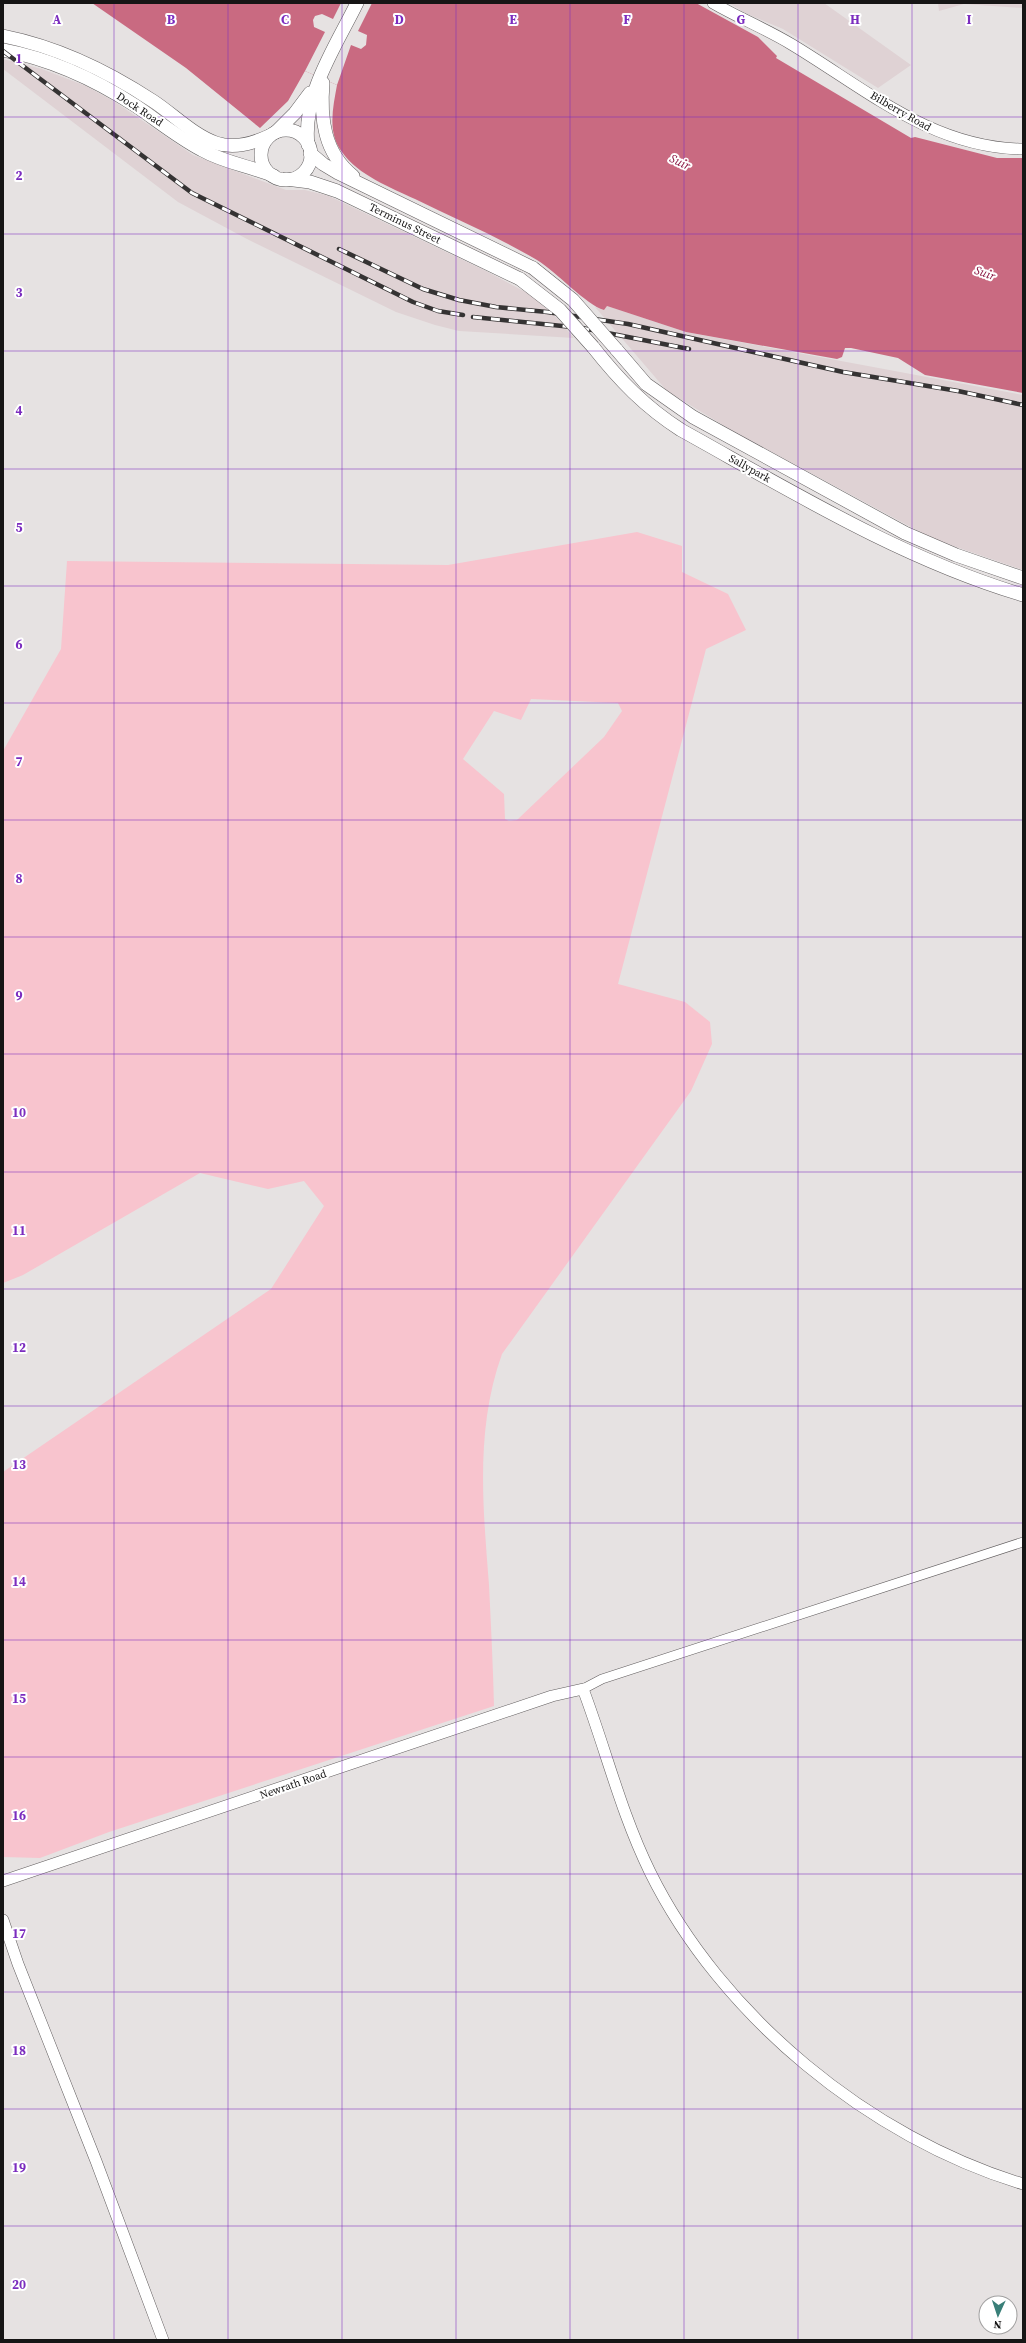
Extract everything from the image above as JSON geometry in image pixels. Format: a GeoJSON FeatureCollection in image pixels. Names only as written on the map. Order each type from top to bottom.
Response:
{"type":"FeatureCollection","features":[{"type":"Feature","properties":{"kind":"main road"},"geometry":{"type":"LineString","coordinates":[[327,64],[310,107],[307,124],[309,149],[306,169],[295,177],[274,176],[264,167],[261,157],[262,147],[268,137],[304,103],[327,64],[357,3]]}},
{"type":"Feature","properties":{"kind":"main road","name":"Dock Road"},"geometry":{"type":"LineString","coordinates":[[3,36],[60,52],[111,75],[211,140],[235,146],[268,137]]}},
{"type":"Feature","properties":{"kind":"main road","name":"Dock Road"},"geometry":{"type":"LineString","coordinates":[[3,50],[48,62],[99,84],[202,150],[233,163],[274,176]]}},
{"type":"Feature","properties":{"kind":"main road"},"geometry":{"type":"LineString","coordinates":[[327,64],[323,82],[322,110],[324,130],[329,145],[343,166],[377,192]]}},
{"type":"Feature","properties":{"kind":"main road"},"geometry":{"type":"LineString","coordinates":[[268,137],[284,130],[297,132],[309,149]]}},
{"type":"Feature","properties":{"kind":"main road","name":"Terminus Street"},"geometry":{"type":"LineString","coordinates":[[309,149],[331,169],[533,268]]}},
{"type":"Feature","properties":{"kind":"main road","name":"Terminus Street"},"geometry":{"type":"LineString","coordinates":[[274,176],[310,182],[328,188],[520,279]]}},
{"type":"Feature","properties":{"kind":"main road","name":"Sallypark"},"geometry":{"type":"LineString","coordinates":[[533,268],[573,300],[646,384],[693,417],[905,533],[962,557],[1023,578]]}},
{"type":"Feature","properties":{"kind":"main road","name":"Sallypark"},"geometry":{"type":"LineString","coordinates":[[520,279],[560,310],[631,392],[659,415],[681,430],[898,547],[953,570],[1023,595]]}},
{"type":"Feature","properties":{"kind":"street","name":"Bilberry Road"},"geometry":{"type":"LineString","coordinates":[[713,3],[791,44],[929,128],[974,144],[1023,149]]}},
{"type":"Feature","properties":{"kind":"street"},"geometry":{"type":"LineString","coordinates":[[1023,1542],[602,1679],[583,1688],[626,1816],[650,1872],[693,1945],[717,1977],[782,2043],[841,2093],[890,2126],[943,2153],[1001,2177],[1023,2184]]}},
{"type":"Feature","properties":{"kind":"street","name":"Newrath Road"},"geometry":{"type":"LineString","coordinates":[[3,1881],[546,1698],[583,1688]]}},
{"type":"Feature","properties":{"kind":"street"},"geometry":{"type":"LineString","coordinates":[[3,1920],[18,1964],[96,2161],[163,2340]]}},
{"type":"Feature","properties":{"kind":"shaded area"},"geometry":{"type":"Polygon","coordinates":[[[729,3],[824,3],[911,65],[878,88],[783,29],[745,13],[729,3]]]}},
{"type":"Feature","properties":{"kind":"shaded area"},"geometry":{"type":"Polygon","coordinates":[[[938,3],[1023,3],[1023,8],[964,4],[939,11],[938,3]]]}},
{"type":"Feature","properties":{"kind":"shaded area"},"geometry":{"type":"Polygon","coordinates":[[[3,59],[42,69],[86,86],[115,102],[193,155],[286,190],[305,190],[329,196],[486,271],[531,295],[557,318],[574,338],[459,331],[396,312],[247,239],[178,202],[3,69],[3,59]]]}},
{"type":"Feature","properties":{"kind":"shaded area"},"geometry":{"type":"Polygon","coordinates":[[[607,306],[686,332],[1023,395],[1023,570],[933,539],[731,430],[667,391],[595,307],[604,310],[607,306]]]}},
{"type":"Feature","properties":{"kind":"shaded area"},"geometry":{"type":"Polygon","coordinates":[[[637,532],[682,546],[682,572],[728,594],[746,630],[706,649],[618,984],[685,1002],[710,1022],[712,1044],[691,1091],[502,1354],[493,1382],[484,1440],[483,1498],[489,1585],[494,1706],[109,1832],[40,1858],[3,1857],[3,1472],[271,1289],[324,1206],[304,1181],[268,1189],[200,1173],[23,1275],[3,1283],[3,751],[61,649],[67,561],[448,565],[637,532]],[[531,699],[521,720],[494,711],[463,759],[504,794],[505,819],[509,821],[517,820],[604,737],[622,711],[618,703],[531,699]]]}},
{"type":"Feature","properties":{"kind":"water","name":"Suir"},"geometry":{"type":"Polygon","coordinates":[[[92,3],[696,3],[758,37],[777,56],[776,58],[911,138],[915,137],[997,158],[1023,158],[1023,393],[925,375],[898,358],[851,348],[845,348],[842,357],[837,359],[686,332],[607,306],[604,310],[589,302],[537,260],[492,236],[376,180],[357,168],[342,152],[334,137],[332,120],[337,85],[305,71],[288,101],[260,128],[186,68],[92,3]]]}},
{"type":"Feature","properties":{"kind":"pier"},"geometry":{"type":"Polygon","coordinates":[[[341,3],[372,3],[358,31],[367,35],[366,45],[361,49],[351,45],[337,85],[305,71],[325,32],[314,27],[313,20],[315,16],[322,14],[333,19],[341,3]]]}},
{"type":"Feature","properties":{"kind":"railway"},"geometry":{"type":"LineString","coordinates":[[3,51],[192,193],[413,302],[438,311],[463,315]]}},
{"type":"Feature","properties":{"kind":"railway"},"geometry":{"type":"LineString","coordinates":[[339,249],[423,289],[459,300],[496,307],[547,312],[628,324],[843,372],[958,391],[1023,405]]}},
{"type":"Feature","properties":{"kind":"railway"},"geometry":{"type":"LineString","coordinates":[[473,317],[582,328],[689,349]]}}]}
